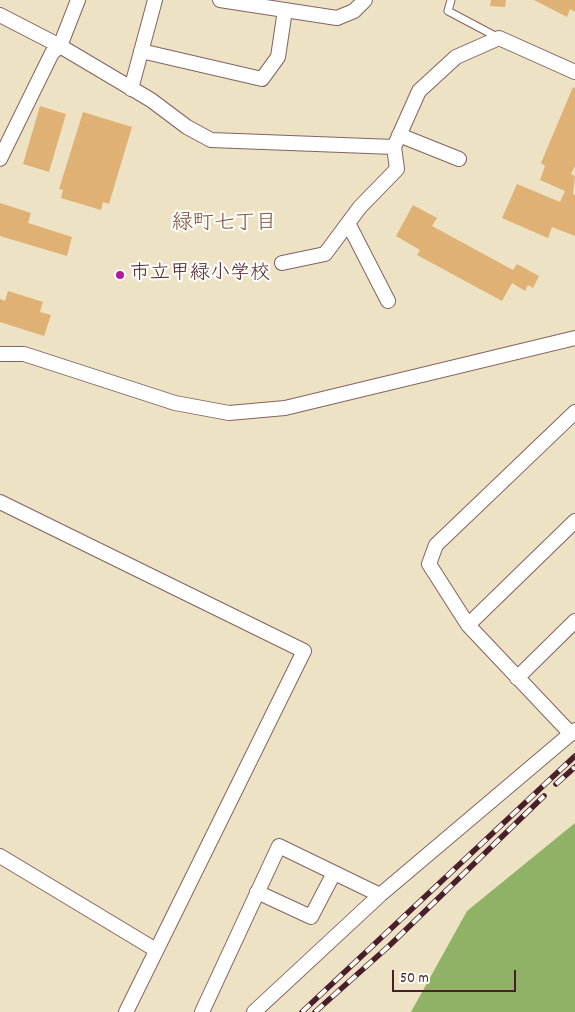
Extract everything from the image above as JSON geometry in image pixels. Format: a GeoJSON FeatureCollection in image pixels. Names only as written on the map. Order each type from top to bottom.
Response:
{"type":"FeatureCollection","features":[{"type":"Feature","properties":{"kind":"street"},"geometry":{"type":"LineString","coordinates":[[0,158],[5,137],[52,53],[60,46],[78,0]]}},
{"type":"Feature","properties":{"kind":"street"},"geometry":{"type":"LineString","coordinates":[[131,89],[155,0]]}},
{"type":"Feature","properties":{"kind":"street"},"geometry":{"type":"LineString","coordinates":[[228,1],[337,18],[354,11],[365,0]]}},
{"type":"Feature","properties":{"kind":"street"},"geometry":{"type":"LineString","coordinates":[[141,51],[262,79],[278,57],[285,10]]}},
{"type":"Feature","properties":{"kind":"street"},"geometry":{"type":"LineString","coordinates":[[0,15],[60,46],[131,89],[186,127],[211,140],[397,141],[459,159]]}},
{"type":"Feature","properties":{"kind":"street"},"geometry":{"type":"LineString","coordinates":[[282,263],[325,254],[348,224],[397,169],[397,141],[419,91],[456,57],[499,38],[575,72]]}},
{"type":"Feature","properties":{"kind":"street"},"geometry":{"type":"LineString","coordinates":[[348,224],[388,301]]}},
{"type":"Feature","properties":{"kind":"street"},"geometry":{"type":"LineString","coordinates":[[0,354],[24,354],[175,403],[228,413],[285,408],[575,338]]}},
{"type":"Feature","properties":{"kind":"street"},"geometry":{"type":"LineString","coordinates":[[254,1012],[380,895],[573,732],[517,678],[468,625],[429,564],[436,545],[575,412]]}},
{"type":"Feature","properties":{"kind":"street"},"geometry":{"type":"LineString","coordinates":[[0,502],[304,651],[126,1012]]}},
{"type":"Feature","properties":{"kind":"street"},"geometry":{"type":"LineString","coordinates":[[468,625],[575,521]]}},
{"type":"Feature","properties":{"kind":"street"},"geometry":{"type":"LineString","coordinates":[[517,678],[575,621]]}},
{"type":"Feature","properties":{"kind":"street"},"geometry":{"type":"LineString","coordinates":[[202,1012],[279,846],[380,895]]}},
{"type":"Feature","properties":{"kind":"street"},"geometry":{"type":"LineString","coordinates":[[1,860],[156,950]]}},
{"type":"Feature","properties":{"kind":"street"},"geometry":{"type":"LineString","coordinates":[[257,892],[311,917],[334,873]]}},
{"type":"Feature","properties":{"kind":"lane"},"geometry":{"type":"LineString","coordinates":[[451,0],[448,11],[499,38]]}},
{"type":"Feature","properties":{"kind":"green space"},"geometry":{"type":"Polygon","coordinates":[[[575,823],[575,1012],[411,1012],[467,911],[575,823]]]}},
{"type":"Feature","properties":{"kind":"building"},"geometry":{"type":"Polygon","coordinates":[[[491,0],[506,0],[505,7],[490,6],[491,0]]]}},
{"type":"Feature","properties":{"kind":"building"},"geometry":{"type":"Polygon","coordinates":[[[534,0],[575,0],[575,12],[570,9],[567,17],[534,0]]]}},
{"type":"Feature","properties":{"kind":"building"},"geometry":{"type":"Polygon","coordinates":[[[573,87],[575,88],[575,166],[571,174],[575,176],[573,194],[575,195],[575,236],[552,227],[548,238],[502,218],[517,184],[560,202],[565,191],[540,180],[545,166],[541,163],[573,87]]]}},
{"type":"Feature","properties":{"kind":"building"},"geometry":{"type":"Polygon","coordinates":[[[40,106],[66,114],[49,172],[23,164],[40,106]]]}},
{"type":"Feature","properties":{"kind":"building"},"geometry":{"type":"Polygon","coordinates":[[[83,112],[132,127],[109,204],[103,202],[101,210],[61,198],[63,190],[59,189],[83,112]]]}},
{"type":"Feature","properties":{"kind":"building"},"geometry":{"type":"Polygon","coordinates":[[[0,203],[31,213],[28,223],[72,237],[67,256],[0,236],[0,203]]]}},
{"type":"Feature","properties":{"kind":"building"},"geometry":{"type":"Polygon","coordinates":[[[413,205],[437,218],[432,226],[513,270],[517,264],[539,276],[533,288],[528,285],[525,291],[512,283],[502,301],[417,255],[420,250],[396,236],[413,205]]]}},
{"type":"Feature","properties":{"kind":"building"},"geometry":{"type":"Polygon","coordinates":[[[8,291],[43,302],[40,312],[51,315],[44,336],[0,322],[0,299],[5,301],[8,291]]]}},
{"type":"Feature","properties":{"kind":"railway"},"geometry":{"type":"LineString","coordinates":[[302,1012],[575,756]]}},
{"type":"Feature","properties":{"kind":"railway"},"geometry":{"type":"LineString","coordinates":[[556,784],[575,767]]}},
{"type":"Feature","properties":{"kind":"railway"},"geometry":{"type":"LineString","coordinates":[[315,1012],[389,946],[544,796]]}},
{"type":"Feature","properties":{"kind":"place","name":"市立甲緑小学校"},"geometry":{"type":"Point","coordinates":[120,275]}},
{"type":"Feature","properties":{"kind":"district","name":"緑町七丁目"},"geometry":{"type":"Point","coordinates":[224,225]}}]}
